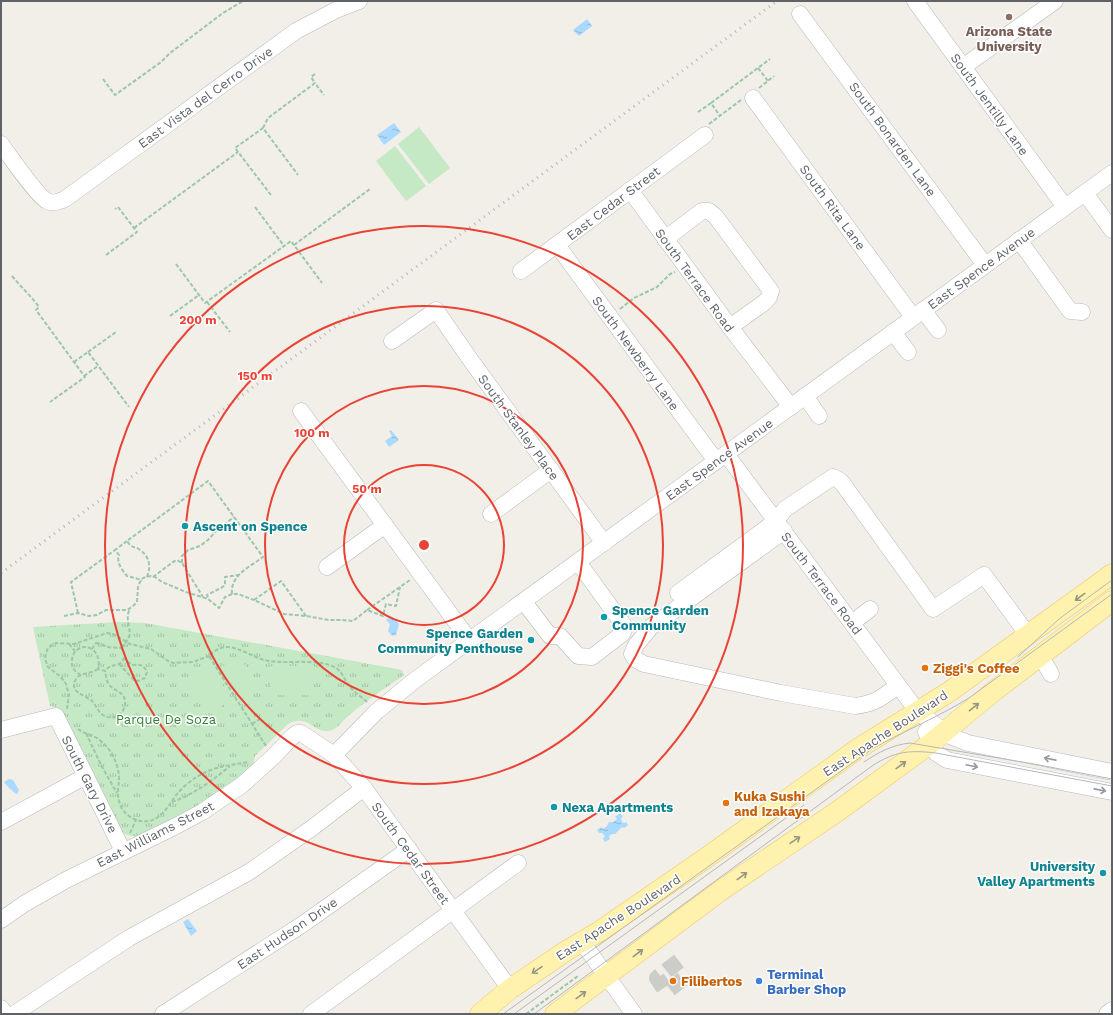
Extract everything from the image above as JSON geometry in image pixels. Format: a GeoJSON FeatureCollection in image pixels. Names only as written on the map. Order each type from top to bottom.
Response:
{"type":"FeatureCollection","features":[{"type":"Feature","properties":{"kind":"main road","name":"East Apache Boulevard"},"geometry":{"type":"LineString","coordinates":[[480,1014],[510,989],[702,860],[856,750],[918,712],[1112,574]]}},
{"type":"Feature","properties":{"kind":"main road"},"geometry":{"type":"LineString","coordinates":[[555,1014],[724,889],[838,811],[938,738],[994,691],[1112,601]]}},
{"type":"Feature","properties":{"kind":"street","name":"East Vista del Cerro Drive"},"geometry":{"type":"LineString","coordinates":[[1,144],[38,193],[46,201],[56,203],[65,199],[296,31],[331,12],[359,1]]}},
{"type":"Feature","properties":{"kind":"street","name":"South Jentilly Lane"},"geometry":{"type":"LineString","coordinates":[[915,1],[1066,207]]}},
{"type":"Feature","properties":{"kind":"street"},"geometry":{"type":"LineString","coordinates":[[963,67],[1055,1]]}},
{"type":"Feature","properties":{"kind":"street","name":"South Bonarden Lane"},"geometry":{"type":"LineString","coordinates":[[800,14],[985,265]]}},
{"type":"Feature","properties":{"kind":"street","name":"South Rita Lane"},"geometry":{"type":"LineString","coordinates":[[749,98],[918,313],[938,330]]}},
{"type":"Feature","properties":{"kind":"street","name":"East Cedar Street"},"geometry":{"type":"LineString","coordinates":[[521,271],[630,190],[706,130]]}},
{"type":"Feature","properties":{"kind":"street","name":"East Spence Avenue"},"geometry":{"type":"LineString","coordinates":[[334,755],[376,712],[415,680],[1112,173]]}},
{"type":"Feature","properties":{"kind":"street","name":"South Terrace Road"},"geometry":{"type":"LineString","coordinates":[[630,190],[730,328],[791,407]]}},
{"type":"Feature","properties":{"kind":"street"},"geometry":{"type":"LineString","coordinates":[[1085,193],[1112,230]]}},
{"type":"Feature","properties":{"kind":"street"},"geometry":{"type":"LineString","coordinates":[[665,239],[702,211],[709,211],[716,217],[771,291],[765,302],[730,328]]}},
{"type":"Feature","properties":{"kind":"street"},"geometry":{"type":"LineString","coordinates":[[1019,240],[1070,311],[1082,312]]}},
{"type":"Feature","properties":{"kind":"street","name":"South Newberry Lane"},"geometry":{"type":"LineString","coordinates":[[557,245],[721,457]]}},
{"type":"Feature","properties":{"kind":"street","name":"South Stanley Place"},"geometry":{"type":"LineString","coordinates":[[392,341],[436,310],[472,362],[604,543]]}},
{"type":"Feature","properties":{"kind":"street"},"geometry":{"type":"LineString","coordinates":[[893,332],[908,352]]}},
{"type":"Feature","properties":{"kind":"street"},"geometry":{"type":"LineString","coordinates":[[805,396],[819,416]]}},
{"type":"Feature","properties":{"kind":"street"},"geometry":{"type":"LineString","coordinates":[[301,411],[470,641]]}},
{"type":"Feature","properties":{"kind":"street","name":"South Terrace Road"},"geometry":{"type":"LineString","coordinates":[[721,457],[780,526],[938,738],[938,755],[947,760],[1112,792]]}},
{"type":"Feature","properties":{"kind":"street"},"geometry":{"type":"LineString","coordinates":[[491,514],[551,470]]}},
{"type":"Feature","properties":{"kind":"street"},"geometry":{"type":"LineString","coordinates":[[898,686],[867,705],[855,706],[781,693],[644,664],[635,659],[632,654],[636,645],[651,627],[780,526],[785,509],[833,477],[843,484],[933,609],[984,575],[1028,635]]}},
{"type":"Feature","properties":{"kind":"street"},"geometry":{"type":"LineString","coordinates":[[327,567],[385,525]]}},
{"type":"Feature","properties":{"kind":"street"},"geometry":{"type":"LineString","coordinates":[[678,593],[780,526]]}},
{"type":"Feature","properties":{"kind":"street"},"geometry":{"type":"LineString","coordinates":[[524,602],[550,636],[560,636],[578,656],[592,657],[622,634],[625,627],[578,562]]}},
{"type":"Feature","properties":{"kind":"street"},"geometry":{"type":"LineString","coordinates":[[852,623],[870,609]]}},
{"type":"Feature","properties":{"kind":"street"},"geometry":{"type":"LineString","coordinates":[[1040,655],[1052,674]]}},
{"type":"Feature","properties":{"kind":"street"},"geometry":{"type":"LineString","coordinates":[[1,730],[61,715]]}},
{"type":"Feature","properties":{"kind":"street","name":"South Gary Drive"},"geometry":{"type":"LineString","coordinates":[[61,715],[86,776],[126,844]]}},
{"type":"Feature","properties":{"kind":"street","name":"South Cedar Street"},"geometry":{"type":"LineString","coordinates":[[297,733],[334,755],[364,788],[510,989]]}},
{"type":"Feature","properties":{"kind":"street","name":"East Williams Street"},"geometry":{"type":"LineString","coordinates":[[1,920],[24,904],[126,844],[176,826],[202,812],[242,785],[274,756],[292,736],[297,733]]}},
{"type":"Feature","properties":{"kind":"street","name":"South Terrace Road"},"geometry":{"type":"LineString","coordinates":[[938,738],[956,739],[968,743],[1112,772]]}},
{"type":"Feature","properties":{"kind":"street"},"geometry":{"type":"LineString","coordinates":[[1,822],[86,776]]}},
{"type":"Feature","properties":{"kind":"street"},"geometry":{"type":"LineString","coordinates":[[14,1014],[129,938],[250,872],[312,828],[364,788]]}},
{"type":"Feature","properties":{"kind":"street","name":"East Hudson Drive"},"geometry":{"type":"LineString","coordinates":[[163,1014],[303,924],[408,849]]}},
{"type":"Feature","properties":{"kind":"street"},"geometry":{"type":"LineString","coordinates":[[312,1014],[518,863]]}},
{"type":"Feature","properties":{"kind":"street"},"geometry":{"type":"LineString","coordinates":[[582,942],[634,1014]]}},
{"type":"Feature","properties":{"kind":"street"},"geometry":{"type":"LineString","coordinates":[[1,1008],[5,1014]]}},
{"type":"Feature","properties":{"kind":"street"},"geometry":{"type":"LineString","coordinates":[[1106,1014],[1112,1010]]}},
{"type":"Feature","properties":{"kind":"path"},"geometry":{"type":"LineString","coordinates":[[103,79],[115,95],[161,62],[170,53],[223,13],[243,1]]}},
{"type":"Feature","properties":{"kind":"path"},"geometry":{"type":"LineString","coordinates":[[698,112],[770,59]]}},
{"type":"Feature","properties":{"kind":"path"},"geometry":{"type":"LineString","coordinates":[[758,68],[768,81]]}},
{"type":"Feature","properties":{"kind":"path"},"geometry":{"type":"LineString","coordinates":[[315,74],[311,77],[324,95]]}},
{"type":"Feature","properties":{"kind":"path"},"geometry":{"type":"LineString","coordinates":[[271,195],[235,148],[262,128],[268,118],[315,83]]}},
{"type":"Feature","properties":{"kind":"path"},"geometry":{"type":"LineString","coordinates":[[706,130],[720,116],[749,98]]}},
{"type":"Feature","properties":{"kind":"path"},"geometry":{"type":"LineString","coordinates":[[711,103],[720,116]]}},
{"type":"Feature","properties":{"kind":"path"},"geometry":{"type":"LineString","coordinates":[[262,128],[298,175]]}},
{"type":"Feature","properties":{"kind":"path"},"geometry":{"type":"LineString","coordinates":[[134,228],[238,152]]}},
{"type":"Feature","properties":{"kind":"path"},"geometry":{"type":"LineString","coordinates":[[294,245],[370,188]]}},
{"type":"Feature","properties":{"kind":"path"},"geometry":{"type":"LineString","coordinates":[[255,206],[284,246]]}},
{"type":"Feature","properties":{"kind":"path"},"geometry":{"type":"LineString","coordinates":[[106,255],[137,232],[118,207],[115,209]]}},
{"type":"Feature","properties":{"kind":"path"},"geometry":{"type":"LineString","coordinates":[[207,302],[291,240],[322,283]]}},
{"type":"Feature","properties":{"kind":"path"},"geometry":{"type":"LineString","coordinates":[[176,264],[205,303],[207,302],[230,332]]}},
{"type":"Feature","properties":{"kind":"path"},"geometry":{"type":"LineString","coordinates":[[617,311],[634,298],[657,287],[669,277],[670,274],[678,271]]}},
{"type":"Feature","properties":{"kind":"path"},"geometry":{"type":"LineString","coordinates":[[12,276],[24,291],[31,295],[39,307],[36,310],[84,376]]}},
{"type":"Feature","properties":{"kind":"path"},"geometry":{"type":"LineString","coordinates":[[170,316],[199,295]]}},
{"type":"Feature","properties":{"kind":"path"},"geometry":{"type":"LineString","coordinates":[[74,362],[116,332]]}},
{"type":"Feature","properties":{"kind":"path"},"geometry":{"type":"LineString","coordinates":[[88,352],[129,407]]}},
{"type":"Feature","properties":{"kind":"path"},"geometry":{"type":"LineString","coordinates":[[50,402],[98,366]]}},
{"type":"Feature","properties":{"kind":"path"},"geometry":{"type":"LineString","coordinates":[[78,613],[71,582],[208,481],[263,557],[238,575],[231,588],[232,594]]}},
{"type":"Feature","properties":{"kind":"path"},"geometry":{"type":"LineString","coordinates":[[182,563],[182,556],[188,550],[200,546],[234,517]]}},
{"type":"Feature","properties":{"kind":"path"},"geometry":{"type":"LineString","coordinates":[[127,541],[131,547],[142,550],[149,562],[150,568],[148,577]]}},
{"type":"Feature","properties":{"kind":"path"},"geometry":{"type":"LineString","coordinates":[[115,550],[119,555],[118,558],[120,565],[127,576],[142,580]]}},
{"type":"Feature","properties":{"kind":"path"},"geometry":{"type":"LineString","coordinates":[[153,577],[177,560],[182,563],[202,597]]}},
{"type":"Feature","properties":{"kind":"path"},"geometry":{"type":"LineString","coordinates":[[208,599],[207,595],[225,585],[225,577],[238,575]]}},
{"type":"Feature","properties":{"kind":"path"},"geometry":{"type":"LineString","coordinates":[[64,616],[78,613],[89,616],[98,615],[106,610],[127,610],[137,602],[138,587],[143,578],[153,577],[186,592],[208,599],[219,608],[225,597],[232,594],[238,594],[284,614],[329,620],[353,621],[415,576]]}},
{"type":"Feature","properties":{"kind":"path"},"geometry":{"type":"LineString","coordinates":[[254,600],[281,581],[306,616]]}},
{"type":"Feature","properties":{"kind":"path"},"geometry":{"type":"LineString","coordinates":[[367,610],[383,616],[386,604],[396,606],[400,586]]}},
{"type":"Feature","properties":{"kind":"path"},"geometry":{"type":"LineString","coordinates":[[118,664],[134,680],[138,681],[145,678],[147,672],[143,666],[139,664],[132,665],[124,658],[122,648],[129,638],[130,633],[128,629],[128,612],[130,608]]}},
{"type":"Feature","properties":{"kind":"path"},"geometry":{"type":"LineString","coordinates":[[61,715],[68,690],[64,680],[48,667],[45,659],[47,650],[56,643],[62,642],[74,644],[107,633],[113,634],[125,642],[151,649],[173,663],[193,662],[209,656],[218,649],[228,647],[266,661],[307,662],[331,666],[340,671],[350,687],[376,712]]}},
{"type":"Feature","properties":{"kind":"path"},"geometry":{"type":"LineString","coordinates":[[92,649],[96,643],[95,637]]}},
{"type":"Feature","properties":{"kind":"path"},"geometry":{"type":"LineString","coordinates":[[96,643],[109,648],[119,646],[122,648]]}},
{"type":"Feature","properties":{"kind":"path"},"geometry":{"type":"LineString","coordinates":[[69,644],[75,651]]}},
{"type":"Feature","properties":{"kind":"path"},"geometry":{"type":"LineString","coordinates":[[81,675],[76,673],[72,668],[71,658],[75,651],[82,647],[87,646],[97,655],[99,660],[98,669]]}},
{"type":"Feature","properties":{"kind":"path"},"geometry":{"type":"LineString","coordinates":[[209,656],[274,756]]}},
{"type":"Feature","properties":{"kind":"path"},"geometry":{"type":"LineString","coordinates":[[105,671],[110,666],[118,664],[124,658]]}},
{"type":"Feature","properties":{"kind":"path"},"geometry":{"type":"LineString","coordinates":[[98,669],[105,671],[108,683],[122,693],[125,698],[122,713],[112,718],[103,715],[90,700],[79,694],[75,688],[76,680],[81,675],[92,673],[98,669]]}},
{"type":"Feature","properties":{"kind":"path"},"geometry":{"type":"LineString","coordinates":[[68,690],[75,688]]}},
{"type":"Feature","properties":{"kind":"path"},"geometry":{"type":"LineString","coordinates":[[252,724],[260,719]]}},
{"type":"Feature","properties":{"kind":"path"},"geometry":{"type":"LineString","coordinates":[[74,727],[95,737],[114,755],[118,771],[119,786],[117,793]]}},
{"type":"Feature","properties":{"kind":"path"},"geometry":{"type":"LineString","coordinates":[[86,733],[102,767],[117,793],[121,807],[130,817],[136,820],[144,821],[157,818],[167,810],[187,782],[217,767],[251,762]]}},
{"type":"Feature","properties":{"kind":"path"},"geometry":{"type":"LineString","coordinates":[[172,802],[179,800],[201,788],[231,765]]}},
{"type":"Feature","properties":{"kind":"path"},"geometry":{"type":"LineString","coordinates":[[126,844],[136,820]]}},
{"type":"Feature","properties":{"kind":"path"},"geometry":{"type":"LineString","coordinates":[[526,1014],[578,976]]}},
{"type":"Feature","properties":{"kind":"green space"},"geometry":{"type":"Polygon","coordinates":[[[419,127],[450,168],[429,184],[398,144],[419,127]]]}},
{"type":"Feature","properties":{"kind":"green space"},"geometry":{"type":"Polygon","coordinates":[[[395,146],[426,186],[406,201],[376,161],[395,146]]]}},
{"type":"Feature","properties":{"kind":"green space","name":"Parque De Soza"},"geometry":{"type":"Polygon","coordinates":[[[118,622],[145,623],[359,662],[402,670],[404,675],[360,706],[332,730],[319,730],[306,722],[301,721],[295,721],[288,724],[255,756],[253,765],[241,777],[194,809],[142,834],[137,836],[129,836],[122,832],[70,730],[63,712],[56,707],[50,706],[33,627],[118,622]]]}},
{"type":"Feature","properties":{"kind":"green space"},"geometry":{"type":"Polygon","coordinates":[[[239,656],[259,686],[241,698],[221,667],[239,656]]]}},
{"type":"Feature","properties":{"kind":"green space"},"geometry":{"type":"Polygon","coordinates":[[[210,664],[232,700],[210,713],[188,678],[210,664]]]}},
{"type":"Feature","properties":{"kind":"green space"},"geometry":{"type":"Polygon","coordinates":[[[271,666],[309,666],[309,695],[271,695],[271,666]]]}},
{"type":"Feature","properties":{"kind":"water"},"geometry":{"type":"Polygon","coordinates":[[[587,19],[592,26],[579,36],[573,30],[587,19]]]}},
{"type":"Feature","properties":{"kind":"water"},"geometry":{"type":"Polygon","coordinates":[[[394,123],[401,132],[384,145],[377,135],[394,123]]]}},
{"type":"Feature","properties":{"kind":"water"},"geometry":{"type":"Polygon","coordinates":[[[391,430],[399,440],[389,447],[385,441],[392,436],[389,431],[391,430]]]}},
{"type":"Feature","properties":{"kind":"water"},"geometry":{"type":"Polygon","coordinates":[[[389,618],[395,619],[399,624],[396,635],[392,636],[388,631],[390,624],[386,620],[389,618]]]}},
{"type":"Feature","properties":{"kind":"water"},"geometry":{"type":"Polygon","coordinates":[[[9,779],[13,780],[19,790],[17,794],[4,782],[9,779]]]}},
{"type":"Feature","properties":{"kind":"water"},"geometry":{"type":"Polygon","coordinates":[[[620,813],[623,817],[621,818],[622,822],[626,822],[628,825],[624,828],[622,827],[615,834],[609,836],[610,839],[605,842],[603,839],[605,836],[597,830],[601,827],[603,829],[609,822],[613,822],[617,819],[615,817],[620,813]]]}},
{"type":"Feature","properties":{"kind":"water"},"geometry":{"type":"Polygon","coordinates":[[[188,919],[197,931],[191,936],[183,922],[188,919]]]}},
{"type":"Feature","properties":{"kind":"tunnel"},"geometry":{"type":"LineString","coordinates":[[679,961],[657,978],[665,990],[667,991],[689,974]]}},
{"type":"Feature","properties":{"kind":"tram line"},"geometry":{"type":"LineString","coordinates":[[1018,657],[1059,619],[1112,580]]}},
{"type":"Feature","properties":{"kind":"tram line"},"geometry":{"type":"LineString","coordinates":[[503,1014],[872,749],[969,698],[1112,594]]}},
{"type":"Feature","properties":{"kind":"tram line"},"geometry":{"type":"LineString","coordinates":[[864,762],[897,745],[910,743],[1112,779]]}},
{"type":"Feature","properties":{"kind":"tram line"},"geometry":{"type":"LineString","coordinates":[[534,1014],[872,766],[888,757],[910,752],[936,753],[1112,786]]}},
{"type":"Feature","properties":{"kind":"tram line"},"geometry":{"type":"LineString","coordinates":[[514,1014],[804,805]]}},
{"type":"Feature","properties":{"kind":"railway"},"geometry":{"type":"LineString","coordinates":[[1,573],[777,1]]}},
{"type":"Feature","properties":{"kind":"place","name":"Arizona State University"},"geometry":{"type":"Point","coordinates":[1009,17]}},
{"type":"Feature","properties":{"kind":"place","name":"Ascent on Spence"},"geometry":{"type":"Point","coordinates":[185,526]}},
{"type":"Feature","properties":{"kind":"place","name":"Spence Garden Community"},"geometry":{"type":"Point","coordinates":[604,617]}},
{"type":"Feature","properties":{"kind":"place","name":"Spence Garden Community Penthouse"},"geometry":{"type":"Point","coordinates":[531,640]}},
{"type":"Feature","properties":{"kind":"place","name":"Ziggi's Coffee"},"geometry":{"type":"Point","coordinates":[925,668]}},
{"type":"Feature","properties":{"kind":"place","name":"Kuka Sushi and Izakaya"},"geometry":{"type":"Point","coordinates":[726,803]}},
{"type":"Feature","properties":{"kind":"place","name":"Nexa Apartments"},"geometry":{"type":"Point","coordinates":[554,807]}},
{"type":"Feature","properties":{"kind":"place","name":"University Valley Apartments"},"geometry":{"type":"Point","coordinates":[1103,873]}},
{"type":"Feature","properties":{"kind":"place","name":"Filibertos"},"geometry":{"type":"Point","coordinates":[673,981]}},
{"type":"Feature","properties":{"kind":"place","name":"Terminal Barber Shop"},"geometry":{"type":"Point","coordinates":[759,981]}}]}
